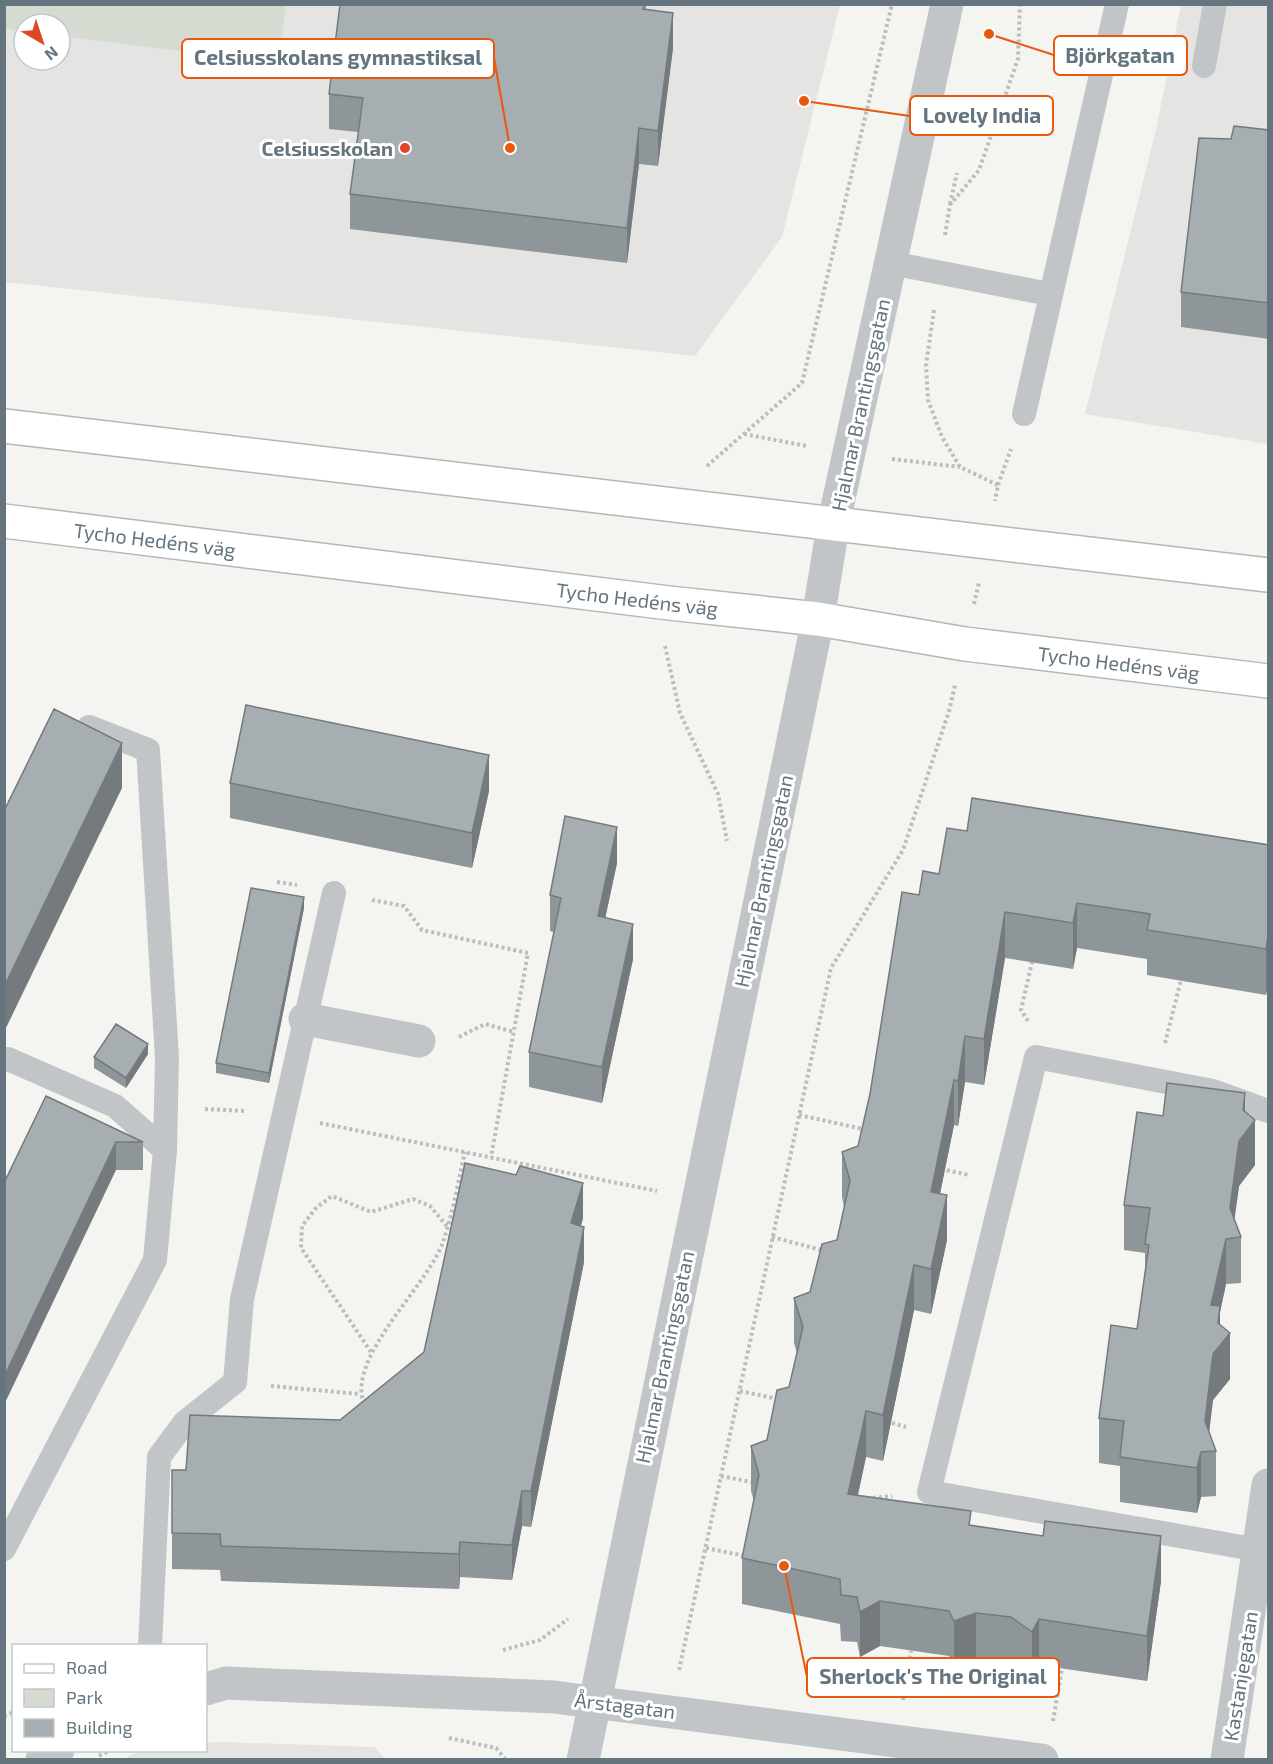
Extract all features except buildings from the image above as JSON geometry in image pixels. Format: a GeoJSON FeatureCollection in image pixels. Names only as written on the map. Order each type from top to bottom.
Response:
{"type":"FeatureCollection","features":[{"type":"Feature","properties":{"kind":"main road"},"geometry":{"type":"LineString","coordinates":[[4,426],[833,526],[988,540],[1269,575]]}},
{"type":"Feature","properties":{"kind":"main road","name":"Tycho Hedéns väg"},"geometry":{"type":"LineString","coordinates":[[4,521],[669,603],[818,619],[965,644],[1269,681]]}},
{"type":"Feature","properties":{"kind":"street","name":"Hjalmar Brantingsgatan"},"geometry":{"type":"LineString","coordinates":[[583,1760],[593,1702],[818,619],[833,526],[947,4]]}},
{"type":"Feature","properties":{"kind":"street"},"geometry":{"type":"LineString","coordinates":[[305,1019],[419,1041]]}},
{"type":"Feature","properties":{"kind":"street","name":"Kastanjegatan"},"geometry":{"type":"LineString","coordinates":[[1227,1760],[1269,1485]]}},
{"type":"Feature","properties":{"kind":"street","name":"Årstagatan"},"geometry":{"type":"LineString","coordinates":[[207,1689],[226,1683],[502,1694],[670,1711],[1042,1760]]}},
{"type":"Feature","properties":{"kind":"street"},"geometry":{"type":"LineString","coordinates":[[42,1760],[55,1752]]}},
{"type":"Feature","properties":{"kind":"lane"},"geometry":{"type":"LineString","coordinates":[[1024,414],[1049,294],[1117,4]]}},
{"type":"Feature","properties":{"kind":"lane"},"geometry":{"type":"LineString","coordinates":[[1204,66],[1215,4]]}},
{"type":"Feature","properties":{"kind":"lane"},"geometry":{"type":"LineString","coordinates":[[891,263],[1049,294]]}},
{"type":"Feature","properties":{"kind":"lane"},"geometry":{"type":"LineString","coordinates":[[4,1549],[155,1260],[165,1150],[167,1058],[148,750],[89,727]]}},
{"type":"Feature","properties":{"kind":"lane"},"geometry":{"type":"LineString","coordinates":[[150,1644],[159,1457],[185,1422],[235,1382],[242,1299],[334,893]]}},
{"type":"Feature","properties":{"kind":"lane"},"geometry":{"type":"LineString","coordinates":[[1259,1550],[929,1492],[1036,1058],[1213,1091],[1269,1111]]}},
{"type":"Feature","properties":{"kind":"lane"},"geometry":{"type":"LineString","coordinates":[[8,1059],[115,1106],[165,1150]]}},
{"type":"Feature","properties":{"kind":"path"},"geometry":{"type":"LineString","coordinates":[[685,507],[689,482],[802,383],[892,4]]}},
{"type":"Feature","properties":{"kind":"path"},"geometry":{"type":"LineString","coordinates":[[670,1711],[831,968],[903,850],[950,711],[988,540],[998,485],[960,467],[942,437],[928,400],[926,364],[950,205],[979,170],[1018,59],[1020,4]]}},
{"type":"Feature","properties":{"kind":"path"},"geometry":{"type":"LineString","coordinates":[[669,603],[664,642],[680,712],[718,794],[729,851]]}},
{"type":"Feature","properties":{"kind":"path"},"geometry":{"type":"LineString","coordinates":[[277,882],[404,906],[422,930],[528,953],[491,1157]]}},
{"type":"Feature","properties":{"kind":"path"},"geometry":{"type":"LineString","coordinates":[[1032,962],[1021,1010],[1040,1040],[1036,1058]]}},
{"type":"Feature","properties":{"kind":"path"},"geometry":{"type":"LineString","coordinates":[[1156,1080],[1181,980]]}},
{"type":"Feature","properties":{"kind":"path"},"geometry":{"type":"LineString","coordinates":[[419,1041],[459,1037],[485,1024],[514,1032]]}},
{"type":"Feature","properties":{"kind":"path"},"geometry":{"type":"LineString","coordinates":[[166,1112],[221,1108],[283,1115],[661,1192]]}},
{"type":"Feature","properties":{"kind":"path"},"geometry":{"type":"LineString","coordinates":[[799,1115],[863,1130],[861,1140]]}},
{"type":"Feature","properties":{"kind":"path"},"geometry":{"type":"LineString","coordinates":[[368,1410],[360,1394],[371,1352],[442,1244],[465,1152]]}},
{"type":"Feature","properties":{"kind":"path"},"geometry":{"type":"LineString","coordinates":[[937,1168],[1005,1183]]}},
{"type":"Feature","properties":{"kind":"path"},"geometry":{"type":"LineString","coordinates":[[371,1352],[301,1248],[302,1226],[316,1208],[332,1196],[371,1212],[413,1199],[430,1206],[447,1226]]}},
{"type":"Feature","properties":{"kind":"path"},"geometry":{"type":"LineString","coordinates":[[772,1237],[833,1254]]}},
{"type":"Feature","properties":{"kind":"path"},"geometry":{"type":"LineString","coordinates":[[235,1382],[312,1392],[360,1394]]}},
{"type":"Feature","properties":{"kind":"path"},"geometry":{"type":"LineString","coordinates":[[740,1390],[785,1400]]}},
{"type":"Feature","properties":{"kind":"path"},"geometry":{"type":"LineString","coordinates":[[721,1476],[760,1484]]}},
{"type":"Feature","properties":{"kind":"path"},"geometry":{"type":"LineString","coordinates":[[870,1498],[929,1492]]}},
{"type":"Feature","properties":{"kind":"path"},"geometry":{"type":"LineString","coordinates":[[706,1548],[752,1558]]}},
{"type":"Feature","properties":{"kind":"path"},"geometry":{"type":"LineString","coordinates":[[507,1649],[540,1640],[568,1619],[570,1607]]}},
{"type":"Feature","properties":{"kind":"path"},"geometry":{"type":"LineString","coordinates":[[896,1740],[911,1651]]}},
{"type":"Feature","properties":{"kind":"path"},"geometry":{"type":"LineString","coordinates":[[1052,1725],[1062,1668]]}},
{"type":"Feature","properties":{"kind":"path"},"geometry":{"type":"LineString","coordinates":[[496,1748],[506,1760]]}},
{"type":"Feature","properties":{"kind":"shaded area","name":"Celsiusskolan"},"geometry":{"type":"Polygon","coordinates":[[[5,5],[840,5],[782,237],[695,356],[5,282],[5,5]]]}},
{"type":"Feature","properties":{"kind":"shaded area"},"geometry":{"type":"Polygon","coordinates":[[[1181,5],[1268,5],[1268,444],[1085,414],[1156,129],[1181,5]]]}},
{"type":"Feature","properties":{"kind":"shaded area"},"geometry":{"type":"Polygon","coordinates":[[[207,1743],[375,1747],[385,1759],[123,1759],[138,1752],[207,1752],[207,1743]]]}},
{"type":"Feature","properties":{"kind":"green space"},"geometry":{"type":"Polygon","coordinates":[[[5,4],[286,4],[278,63],[72,37],[72,12],[12,12],[12,30],[5,29],[5,4]]]}},
{"type":"Feature","properties":{"kind":"place","name":"Björkgatan"},"geometry":{"type":"Point","coordinates":[989,34]}},
{"type":"Feature","properties":{"kind":"place","name":"Lovely India"},"geometry":{"type":"Point","coordinates":[804,101]}},
{"type":"Feature","properties":{"kind":"place","name":"Celsiusskolan"},"geometry":{"type":"Point","coordinates":[405,148]}},
{"type":"Feature","properties":{"kind":"place","name":"Celsiusskolans gymnastiksal"},"geometry":{"type":"Point","coordinates":[510,148]}},
{"type":"Feature","properties":{"kind":"place","name":"Sherlock's The Original"},"geometry":{"type":"Point","coordinates":[784,1566]}}]}
